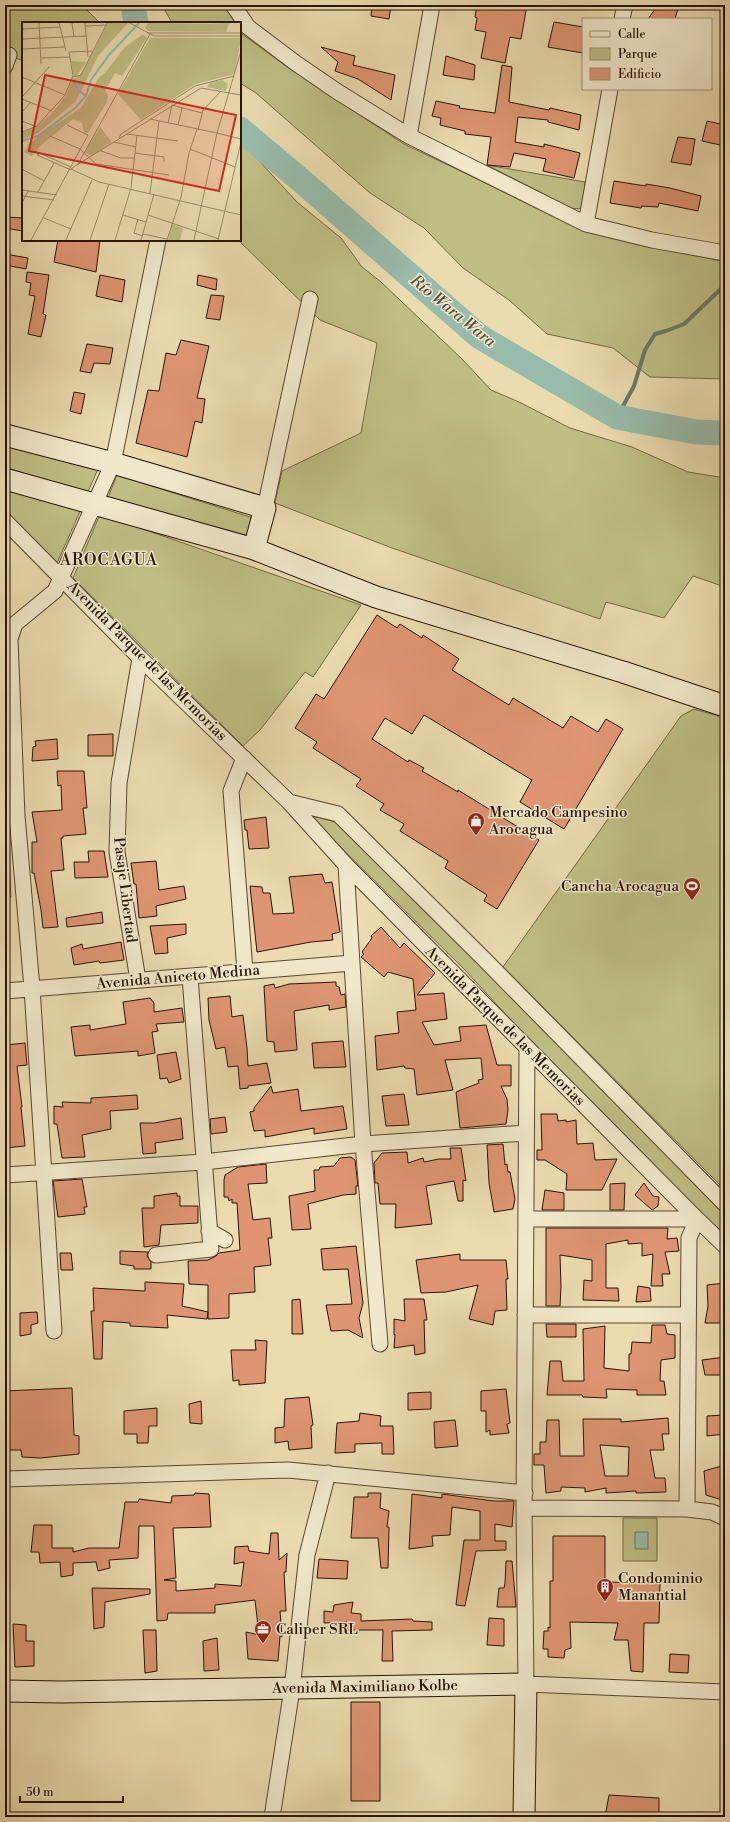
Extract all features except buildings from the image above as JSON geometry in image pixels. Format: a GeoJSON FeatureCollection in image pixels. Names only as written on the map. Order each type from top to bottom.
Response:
{"type":"FeatureCollection","features":[{"type":"Feature","properties":{"kind":"street"},"geometry":{"type":"LineString","coordinates":[[409,136],[432,5]]}},
{"type":"Feature","properties":{"kind":"street"},"geometry":{"type":"LineString","coordinates":[[622,18],[625,5]]}},
{"type":"Feature","properties":{"kind":"street"},"geometry":{"type":"LineString","coordinates":[[236,7],[248,27],[297,64],[338,92],[409,136],[586,224],[652,240],[725,253]]}},
{"type":"Feature","properties":{"kind":"street"},"geometry":{"type":"LineString","coordinates":[[586,224],[610,90]]}},
{"type":"Feature","properties":{"kind":"street"},"geometry":{"type":"LineString","coordinates":[[54,1331],[32,988],[17,816],[10,639],[15,624],[55,591],[113,463],[158,241]]}},
{"type":"Feature","properties":{"kind":"street"},"geometry":{"type":"LineString","coordinates":[[254,549],[265,508],[310,299]]}},
{"type":"Feature","properties":{"kind":"street"},"geometry":{"type":"LineString","coordinates":[[5,435],[113,463],[265,508]]}},
{"type":"Feature","properties":{"kind":"street"},"geometry":{"type":"LineString","coordinates":[[5,479],[254,549],[376,597],[623,672],[725,706]]}},
{"type":"Feature","properties":{"kind":"street","name":"Avenida Parque de las Memorias"},"geometry":{"type":"LineString","coordinates":[[5,520],[140,658],[289,802],[346,865],[725,1246]]}},
{"type":"Feature","properties":{"kind":"street","name":"Pasaje Libertad"},"geometry":{"type":"LineString","coordinates":[[138,980],[117,852],[118,783],[140,658]]}},
{"type":"Feature","properties":{"kind":"street"},"geometry":{"type":"LineString","coordinates":[[244,758],[231,791],[245,971]]}},
{"type":"Feature","properties":{"kind":"street","name":"Avenida Parque de las Memorias"},"geometry":{"type":"LineString","coordinates":[[289,802],[338,814],[484,959],[725,1204]]}},
{"type":"Feature","properties":{"kind":"street"},"geometry":{"type":"LineString","coordinates":[[346,865],[363,1144],[380,1344]]}},
{"type":"Feature","properties":{"kind":"street","name":"Avenida Aniceto Medina"},"geometry":{"type":"LineString","coordinates":[[5,991],[352,963]]}},
{"type":"Feature","properties":{"kind":"street"},"geometry":{"type":"LineString","coordinates":[[156,1255],[211,1249],[190,977]]}},
{"type":"Feature","properties":{"kind":"street"},"geometry":{"type":"LineString","coordinates":[[524,1817],[526,1684],[524,1493],[527,1048]]}},
{"type":"Feature","properties":{"kind":"street"},"geometry":{"type":"LineString","coordinates":[[5,1175],[204,1162],[363,1144],[526,1133]]}},
{"type":"Feature","properties":{"kind":"street"},"geometry":{"type":"LineString","coordinates":[[526,1219],[697,1219],[689,1238],[687,1509]]}},
{"type":"Feature","properties":{"kind":"street"},"geometry":{"type":"LineString","coordinates":[[209,1231],[225,1240]]}},
{"type":"Feature","properties":{"kind":"street"},"geometry":{"type":"LineString","coordinates":[[525,1315],[688,1315]]}},
{"type":"Feature","properties":{"kind":"street"},"geometry":{"type":"LineString","coordinates":[[5,1480],[288,1470],[524,1493]]}},
{"type":"Feature","properties":{"kind":"street"},"geometry":{"type":"LineString","coordinates":[[272,1817],[292,1689],[307,1555],[328,1473]]}},
{"type":"Feature","properties":{"kind":"street"},"geometry":{"type":"LineString","coordinates":[[524,1508],[687,1509],[712,1512],[725,1518]]}},
{"type":"Feature","properties":{"kind":"street","name":"Avenida Maximiliano Kolbe"},"geometry":{"type":"LineString","coordinates":[[5,1691],[292,1689],[526,1684],[725,1692]]}},
{"type":"Feature","properties":{"kind":"green space"},"geometry":{"type":"Polygon","coordinates":[[[5,5],[82,5],[99,22],[22,22],[22,61],[5,53],[5,5]]]}},
{"type":"Feature","properties":{"kind":"green space"},"geometry":{"type":"Polygon","coordinates":[[[162,5],[224,5],[234,22],[171,22],[162,5]]]}},
{"type":"Feature","properties":{"kind":"green space"},"geometry":{"type":"Polygon","coordinates":[[[241,32],[290,69],[404,144],[588,232],[725,262],[725,379],[650,377],[613,348],[547,334],[509,300],[463,268],[424,228],[370,193],[256,93],[241,84],[241,32]]]}},
{"type":"Feature","properties":{"kind":"green space"},"geometry":{"type":"Polygon","coordinates":[[[241,141],[297,202],[341,238],[362,267],[381,282],[462,359],[491,390],[519,402],[570,428],[632,447],[688,472],[719,477],[725,476],[725,587],[693,576],[664,618],[606,602],[600,619],[392,548],[275,503],[282,471],[361,433],[377,343],[320,320],[239,241],[241,241],[241,141]]]}},
{"type":"Feature","properties":{"kind":"green space"},"geometry":{"type":"Polygon","coordinates":[[[487,165],[585,182],[583,206],[579,209],[571,208],[487,165]]]}},
{"type":"Feature","properties":{"kind":"green space"},"geometry":{"type":"Polygon","coordinates":[[[5,442],[98,469],[87,494],[5,467],[5,442]]]}},
{"type":"Feature","properties":{"kind":"green space"},"geometry":{"type":"Polygon","coordinates":[[[117,475],[253,518],[247,544],[107,500],[117,475]]]}},
{"type":"Feature","properties":{"kind":"green space"},"geometry":{"type":"Polygon","coordinates":[[[5,483],[82,507],[57,563],[5,511],[5,483]]]}},
{"type":"Feature","properties":{"kind":"green space"},"geometry":{"type":"Polygon","coordinates":[[[100,514],[361,605],[313,677],[305,672],[260,730],[243,746],[73,578],[100,514]]]}},
{"type":"Feature","properties":{"kind":"green space"},"geometry":{"type":"Polygon","coordinates":[[[694,709],[725,718],[725,1190],[503,967],[681,716],[694,709]]]}},
{"type":"Feature","properties":{"kind":"green space"},"geometry":{"type":"Polygon","coordinates":[[[308,815],[336,822],[589,1074],[725,1215],[725,1237],[545,1057],[465,970],[308,815]]]}},
{"type":"Feature","properties":{"kind":"green space"},"geometry":{"type":"Polygon","coordinates":[[[5,852],[9,852],[11,897],[5,897],[5,852]]]}},
{"type":"Feature","properties":{"kind":"green space"},"geometry":{"type":"Polygon","coordinates":[[[623,1518],[657,1518],[657,1561],[623,1561],[623,1518]]]}},
{"type":"Feature","properties":{"kind":"shaded area"},"geometry":{"type":"Polygon","coordinates":[[[635,1532],[648,1532],[648,1549],[635,1549],[635,1532]]]}},
{"type":"Feature","properties":{"kind":"waterway","name":"Río Wara Wara"},"geometry":{"type":"LineString","coordinates":[[133,5],[136,22]]}},
{"type":"Feature","properties":{"kind":"waterway","name":"Río Wara Wara"},"geometry":{"type":"LineString","coordinates":[[241,130],[480,337],[617,417],[696,432],[725,433]]}},
{"type":"Feature","properties":{"kind":"waterway"},"geometry":{"type":"LineString","coordinates":[[617,417],[634,386],[645,350],[655,334],[684,324],[725,285]]}},
{"type":"Feature","properties":{"kind":"place","name":"Mercado Campesino Arocagua"},"geometry":{"type":"Point","coordinates":[476,836]}},
{"type":"Feature","properties":{"kind":"place","name":"Cancha Arocagua"},"geometry":{"type":"Point","coordinates":[692,901]}},
{"type":"Feature","properties":{"kind":"place","name":"Condominio Manantial"},"geometry":{"type":"Point","coordinates":[605,1602]}},
{"type":"Feature","properties":{"kind":"place","name":"Caliper SRL"},"geometry":{"type":"Point","coordinates":[263,1644]}},
{"type":"Feature","properties":{"kind":"district","name":"AROCAGUA"},"geometry":{"type":"Point","coordinates":[109,560]}}]}
